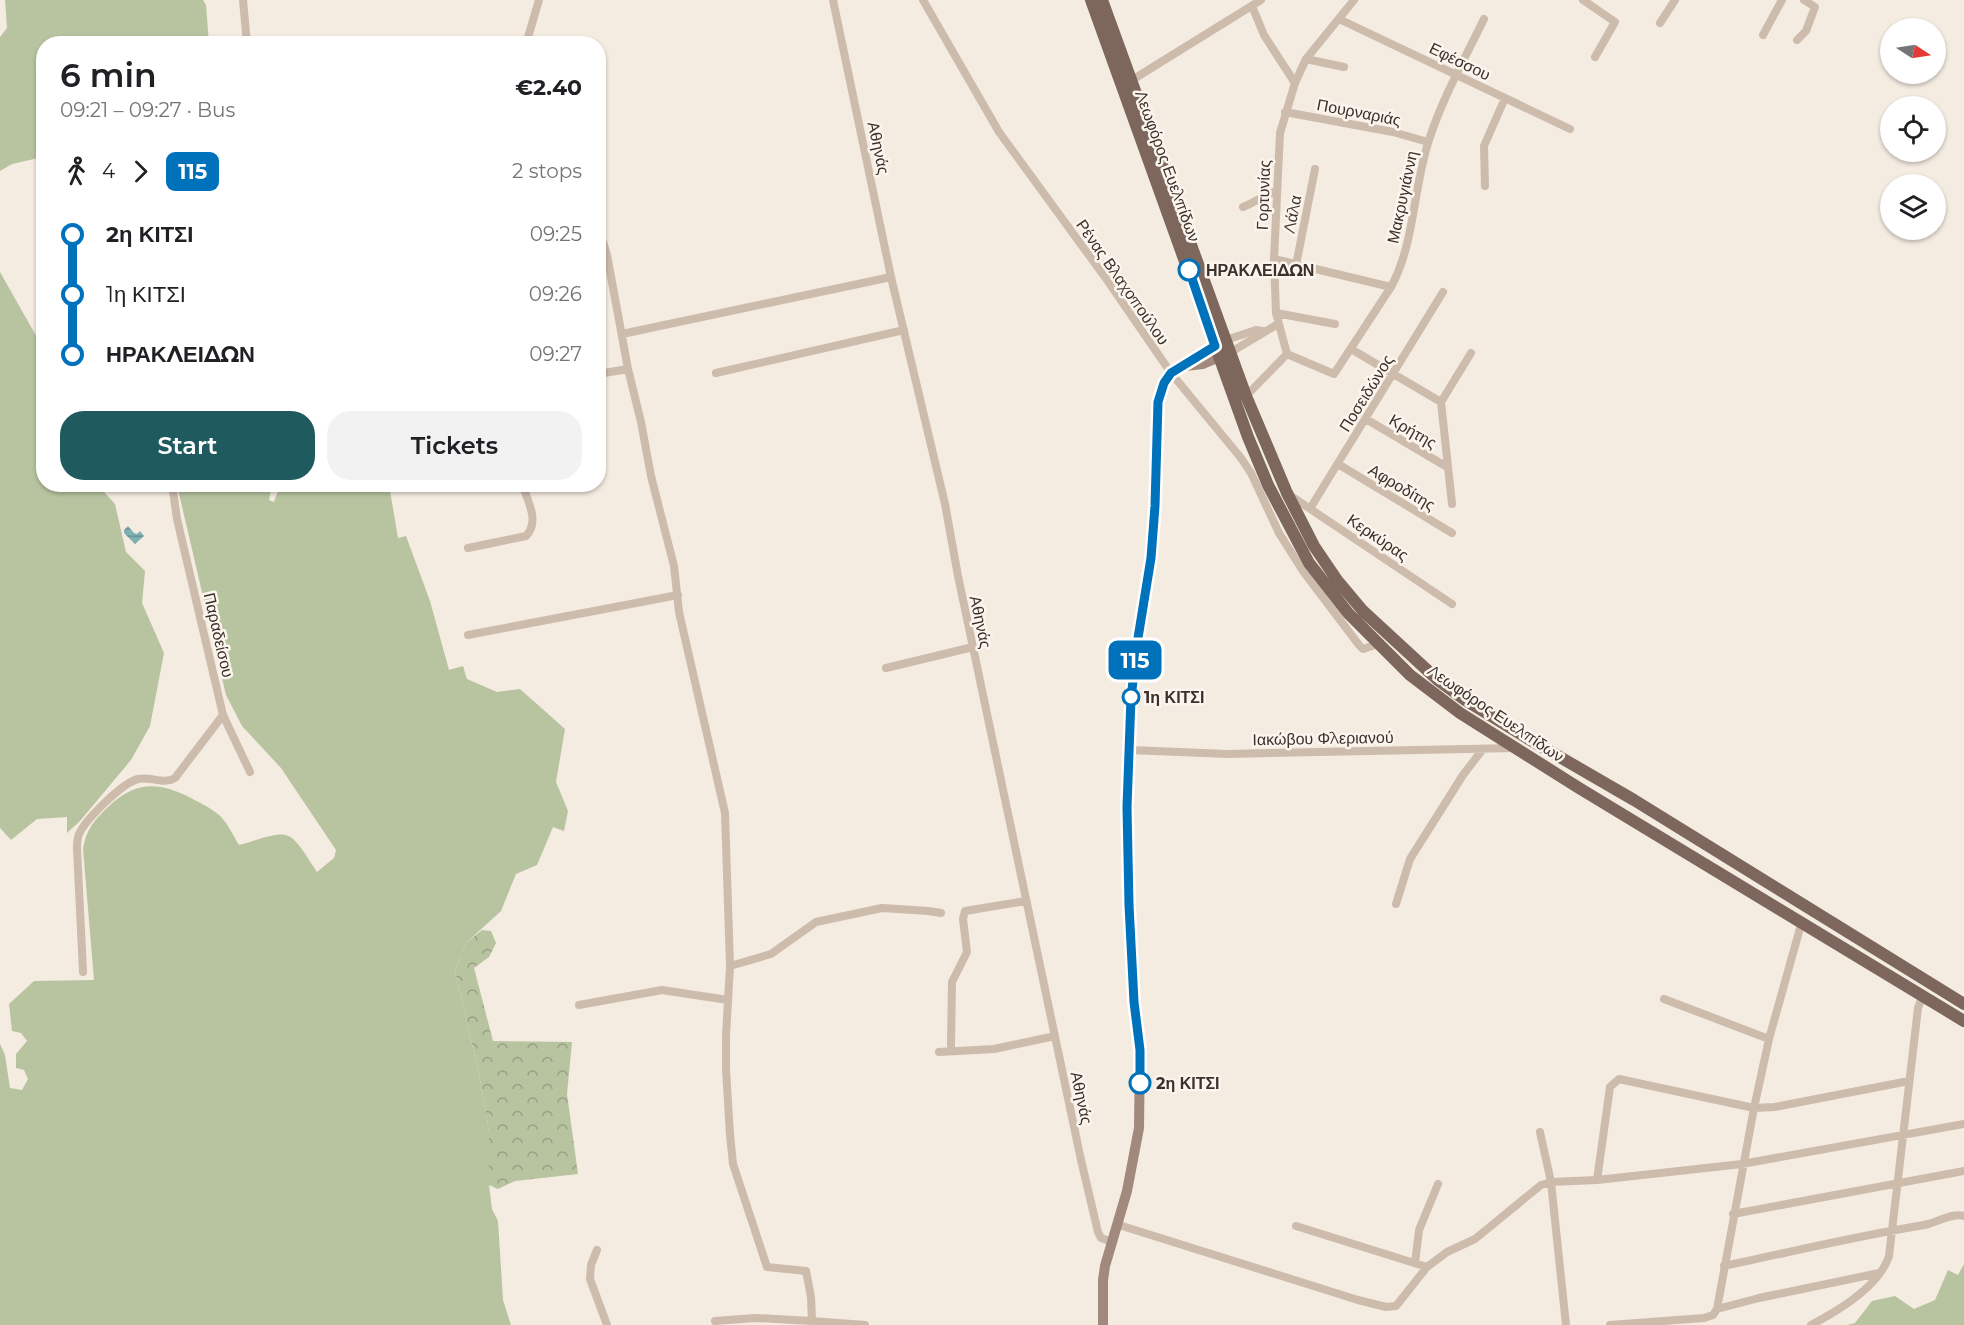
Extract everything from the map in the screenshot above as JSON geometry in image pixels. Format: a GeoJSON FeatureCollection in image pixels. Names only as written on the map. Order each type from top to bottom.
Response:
{"type":"FeatureCollection","features":[{"type":"Feature","properties":{"kind":"main road","name":"Λεωφόρος Ευελπίδων"},"geometry":{"type":"LineString","coordinates":[[1091,0],[1223,349],[1246,396],[1287,493],[1314,546],[1336,580],[1378,627],[1439,681],[1527,738],[1634,800],[1964,1004]]}},
{"type":"Feature","properties":{"kind":"main road","name":"Λεωφόρος Ευελπίδων"},"geometry":{"type":"LineString","coordinates":[[1102,0],[1132,80],[1223,349],[1252,447],[1268,486],[1291,530],[1326,586],[1378,644],[1410,675],[1460,712],[1964,1021]]}},
{"type":"Feature","properties":{"kind":"street"},"geometry":{"type":"LineString","coordinates":[[243,0],[246,36]]}},
{"type":"Feature","properties":{"kind":"street"},"geometry":{"type":"LineString","coordinates":[[528,36],[539,0]]}},
{"type":"Feature","properties":{"kind":"street","name":"Αθηνάς"},"geometry":{"type":"LineString","coordinates":[[833,0],[891,277],[945,504],[1081,1160],[1098,1232],[1101,1238],[1113,1242]]}},
{"type":"Feature","properties":{"kind":"street","name":"Ρένας Βλαχοπούλου"},"geometry":{"type":"LineString","coordinates":[[923,0],[999,132],[1107,280],[1171,373],[1251,473],[1280,533],[1303,572],[1363,649],[1378,644]]}},
{"type":"Feature","properties":{"kind":"street"},"geometry":{"type":"LineString","coordinates":[[1132,80],[1261,0]]}},
{"type":"Feature","properties":{"kind":"street","name":"Γορτυνίας"},"geometry":{"type":"LineString","coordinates":[[1287,354],[1276,313],[1274,259],[1280,133],[1295,83],[1306,59],[1354,0]]}},
{"type":"Feature","properties":{"kind":"street"},"geometry":{"type":"LineString","coordinates":[[1583,0],[1615,22],[1595,57]]}},
{"type":"Feature","properties":{"kind":"street"},"geometry":{"type":"LineString","coordinates":[[1660,23],[1675,0]]}},
{"type":"Feature","properties":{"kind":"street"},"geometry":{"type":"LineString","coordinates":[[1763,35],[1782,0]]}},
{"type":"Feature","properties":{"kind":"street"},"geometry":{"type":"LineString","coordinates":[[1797,40],[1806,31],[1815,7],[1804,0]]}},
{"type":"Feature","properties":{"kind":"street"},"geometry":{"type":"LineString","coordinates":[[1252,6],[1264,35],[1295,83]]}},
{"type":"Feature","properties":{"kind":"street","name":"Εφέσσου"},"geometry":{"type":"LineString","coordinates":[[1339,19],[1569,129]]}},
{"type":"Feature","properties":{"kind":"street","name":"Μακρυγιάννη"},"geometry":{"type":"LineString","coordinates":[[1287,354],[1334,374],[1390,287],[1403,255],[1428,142],[1439,111],[1484,19]]}},
{"type":"Feature","properties":{"kind":"street"},"geometry":{"type":"LineString","coordinates":[[1306,59],[1344,67]]}},
{"type":"Feature","properties":{"kind":"street"},"geometry":{"type":"LineString","coordinates":[[1485,186],[1484,147],[1505,98]]}},
{"type":"Feature","properties":{"kind":"street","name":"Πουρναριάς"},"geometry":{"type":"LineString","coordinates":[[1285,112],[1393,132],[1428,142]]}},
{"type":"Feature","properties":{"kind":"street","name":"Λάλα"},"geometry":{"type":"LineString","coordinates":[[1296,265],[1315,169]]}},
{"type":"Feature","properties":{"kind":"street"},"geometry":{"type":"LineString","coordinates":[[1243,207],[1254,203],[1264,195],[1277,191]]}},
{"type":"Feature","properties":{"kind":"street"},"geometry":{"type":"LineString","coordinates":[[606,252],[651,476],[674,566],[679,612],[725,813],[730,966],[726,1069],[733,1164],[767,1267],[806,1271],[812,1321]]}},
{"type":"Feature","properties":{"kind":"street"},"geometry":{"type":"LineString","coordinates":[[1274,259],[1390,287]]}},
{"type":"Feature","properties":{"kind":"street"},"geometry":{"type":"LineString","coordinates":[[622,334],[891,277]]}},
{"type":"Feature","properties":{"kind":"street","name":"Ποσειδώνος"},"geometry":{"type":"LineString","coordinates":[[1311,507],[1443,292]]}},
{"type":"Feature","properties":{"kind":"street"},"geometry":{"type":"LineString","coordinates":[[1276,313],[1335,324]]}},
{"type":"Feature","properties":{"kind":"street"},"geometry":{"type":"LineString","coordinates":[[1223,349],[1257,337],[1263,331],[1278,324]]}},
{"type":"Feature","properties":{"kind":"street"},"geometry":{"type":"LineString","coordinates":[[716,373],[904,330]]}},
{"type":"Feature","properties":{"kind":"street"},"geometry":{"type":"LineString","coordinates":[[1103,1325],[1103,1280],[1119,1225],[1139,1128],[1140,1050],[1134,1002],[1127,807],[1134,670],[1151,558],[1155,506],[1158,402],[1164,383],[1171,373],[1181,366],[1203,364],[1223,349],[1256,330],[1263,331]]}},
{"type":"Feature","properties":{"kind":"street"},"geometry":{"type":"LineString","coordinates":[[1351,349],[1441,402]]}},
{"type":"Feature","properties":{"kind":"street"},"geometry":{"type":"LineString","coordinates":[[1452,504],[1441,402],[1471,352]]}},
{"type":"Feature","properties":{"kind":"street"},"geometry":{"type":"LineString","coordinates":[[1246,396],[1287,354]]}},
{"type":"Feature","properties":{"kind":"street"},"geometry":{"type":"LineString","coordinates":[[606,373],[628,369]]}},
{"type":"Feature","properties":{"kind":"street","name":"Κρήτης"},"geometry":{"type":"LineString","coordinates":[[1365,419],[1447,467]]}},
{"type":"Feature","properties":{"kind":"street","name":"Αφροδίτης"},"geometry":{"type":"LineString","coordinates":[[1338,464],[1452,533]]}},
{"type":"Feature","properties":{"kind":"street","name":"Παραδείσου"},"geometry":{"type":"LineString","coordinates":[[173,492],[177,519],[223,715],[250,772]]}},
{"type":"Feature","properties":{"kind":"street"},"geometry":{"type":"LineString","coordinates":[[468,548],[526,536],[532,530],[534,523],[524,492]]}},
{"type":"Feature","properties":{"kind":"street","name":"Κερκύρας"},"geometry":{"type":"LineString","coordinates":[[1287,493],[1452,604]]}},
{"type":"Feature","properties":{"kind":"street"},"geometry":{"type":"LineString","coordinates":[[468,635],[678,595]]}},
{"type":"Feature","properties":{"kind":"street"},"geometry":{"type":"LineString","coordinates":[[886,668],[973,647]]}},
{"type":"Feature","properties":{"kind":"street"},"geometry":{"type":"LineString","coordinates":[[83,972],[77,848],[81,832],[91,818],[131,781],[147,778],[165,782],[176,778],[223,715]]}},
{"type":"Feature","properties":{"kind":"street","name":"Ιακώβου Φλεριανού"},"geometry":{"type":"LineString","coordinates":[[1130,750],[1227,754],[1516,748]]}},
{"type":"Feature","properties":{"kind":"street"},"geometry":{"type":"LineString","coordinates":[[1396,904],[1410,860],[1463,775],[1483,749]]}},
{"type":"Feature","properties":{"kind":"street"},"geometry":{"type":"LineString","coordinates":[[951,1045],[952,982],[967,952],[963,919],[965,911],[1026,901]]}},
{"type":"Feature","properties":{"kind":"street"},"geometry":{"type":"LineString","coordinates":[[730,966],[771,954],[816,922],[882,908],[941,913]]}},
{"type":"Feature","properties":{"kind":"street"},"geometry":{"type":"LineString","coordinates":[[1610,1325],[1704,1318],[1713,1315],[1717,1309],[1742,1164],[1769,1039],[1802,921]]}},
{"type":"Feature","properties":{"kind":"street"},"geometry":{"type":"LineString","coordinates":[[1811,1325],[1844,1308],[1885,1267],[1889,1256],[1918,1008],[1931,983]]}},
{"type":"Feature","properties":{"kind":"street"},"geometry":{"type":"LineString","coordinates":[[579,1005],[662,990],[728,1000]]}},
{"type":"Feature","properties":{"kind":"street"},"geometry":{"type":"LineString","coordinates":[[1664,999],[1769,1039]]}},
{"type":"Feature","properties":{"kind":"street"},"geometry":{"type":"LineString","coordinates":[[939,1052],[994,1049],[1055,1036]]}},
{"type":"Feature","properties":{"kind":"street"},"geometry":{"type":"LineString","coordinates":[[1597,1179],[1610,1087],[1619,1079],[1754,1108],[1775,1107],[1909,1081]]}},
{"type":"Feature","properties":{"kind":"street"},"geometry":{"type":"LineString","coordinates":[[1119,1225],[1358,1300],[1386,1307],[1396,1306],[1427,1267],[1447,1252],[1475,1239],[1541,1185],[1551,1182],[1742,1164],[1964,1124]]}},
{"type":"Feature","properties":{"kind":"street"},"geometry":{"type":"LineString","coordinates":[[1540,1132],[1551,1182],[1566,1325]]}},
{"type":"Feature","properties":{"kind":"street"},"geometry":{"type":"LineString","coordinates":[[1733,1214],[1964,1171]]}},
{"type":"Feature","properties":{"kind":"street"},"geometry":{"type":"LineString","coordinates":[[1414,1263],[1419,1230],[1438,1184]]}},
{"type":"Feature","properties":{"kind":"street"},"geometry":{"type":"LineString","coordinates":[[1724,1266],[1935,1223],[1958,1214],[1964,1216]]}},
{"type":"Feature","properties":{"kind":"street"},"geometry":{"type":"LineString","coordinates":[[1296,1226],[1427,1267]]}},
{"type":"Feature","properties":{"kind":"street"},"geometry":{"type":"LineString","coordinates":[[597,1250],[591,1265],[590,1279],[607,1325]]}},
{"type":"Feature","properties":{"kind":"street"},"geometry":{"type":"LineString","coordinates":[[1717,1309],[1878,1274]]}},
{"type":"Feature","properties":{"kind":"street"},"geometry":{"type":"LineString","coordinates":[[715,1321],[812,1321],[865,1325]]}},
{"type":"Feature","properties":{"kind":"green space"},"geometry":{"type":"Polygon","coordinates":[[[5,0],[203,0],[206,5],[208,36],[36,36],[36,159],[12,164],[0,171],[0,37],[7,28],[5,0]]]}},
{"type":"Feature","properties":{"kind":"green space"},"geometry":{"type":"Polygon","coordinates":[[[0,272],[36,336],[36,492],[104,492],[115,504],[126,552],[145,571],[142,603],[164,653],[150,726],[131,760],[80,821],[67,833],[67,817],[37,819],[11,840],[0,828],[0,272]]]}},
{"type":"Feature","properties":{"kind":"green space"},"geometry":{"type":"Polygon","coordinates":[[[179,492],[271,492],[269,500],[274,502],[278,492],[390,492],[398,538],[406,536],[430,601],[449,670],[463,666],[467,679],[497,692],[520,689],[565,729],[556,782],[568,811],[564,831],[553,827],[537,865],[516,874],[501,911],[466,943],[455,971],[479,1074],[489,1131],[489,1185],[492,1209],[498,1221],[503,1300],[511,1325],[0,1325],[0,1044],[5,1055],[10,1088],[22,1090],[28,1079],[24,1070],[16,1068],[16,1054],[27,1041],[21,1033],[12,1031],[9,1004],[34,981],[94,980],[83,849],[86,836],[95,821],[118,798],[128,792],[147,786],[157,787],[179,792],[216,812],[225,821],[239,845],[269,836],[286,835],[299,846],[317,872],[334,858],[336,850],[281,768],[242,726],[226,695],[179,492]]]}},
{"type":"Feature","properties":{"kind":"green space"},"geometry":{"type":"Polygon","coordinates":[[[482,930],[491,931],[496,943],[489,957],[474,968],[493,1041],[572,1042],[567,1094],[578,1174],[515,1181],[498,1189],[489,1185],[489,1131],[479,1074],[455,971],[466,943],[482,930]]]}},
{"type":"Feature","properties":{"kind":"green space"},"geometry":{"type":"Polygon","coordinates":[[[1964,1264],[1964,1325],[1847,1325],[1855,1323],[1872,1301],[1895,1296],[1914,1309],[1935,1300],[1948,1270],[1958,1275],[1964,1264]]]}},
{"type":"Feature","properties":{"kind":"water"},"geometry":{"type":"Polygon","coordinates":[[[128,526],[134,533],[137,534],[140,531],[144,536],[135,544],[124,533],[128,526]]]}},
{"type":"Feature","properties":{"kind":"bus line","name":"115"},"geometry":{"type":"LineString","coordinates":[[1140,1083],[1140,1050],[1134,1002],[1129,905],[1127,807],[1131,698],[1151,558],[1160,393],[1171,373],[1215,346],[1189,270]]}},
{"type":"Feature","properties":{"kind":"place","name":"ΗΡΑΚΛΕΙΔΩΝ"},"geometry":{"type":"Point","coordinates":[1189,270]}},
{"type":"Feature","properties":{"kind":"place","name":"1η ΚΙΤΣΙ"},"geometry":{"type":"Point","coordinates":[1131,697]}},
{"type":"Feature","properties":{"kind":"place","name":"2η ΚΙΤΣΙ"},"geometry":{"type":"Point","coordinates":[1140,1083]}}]}
